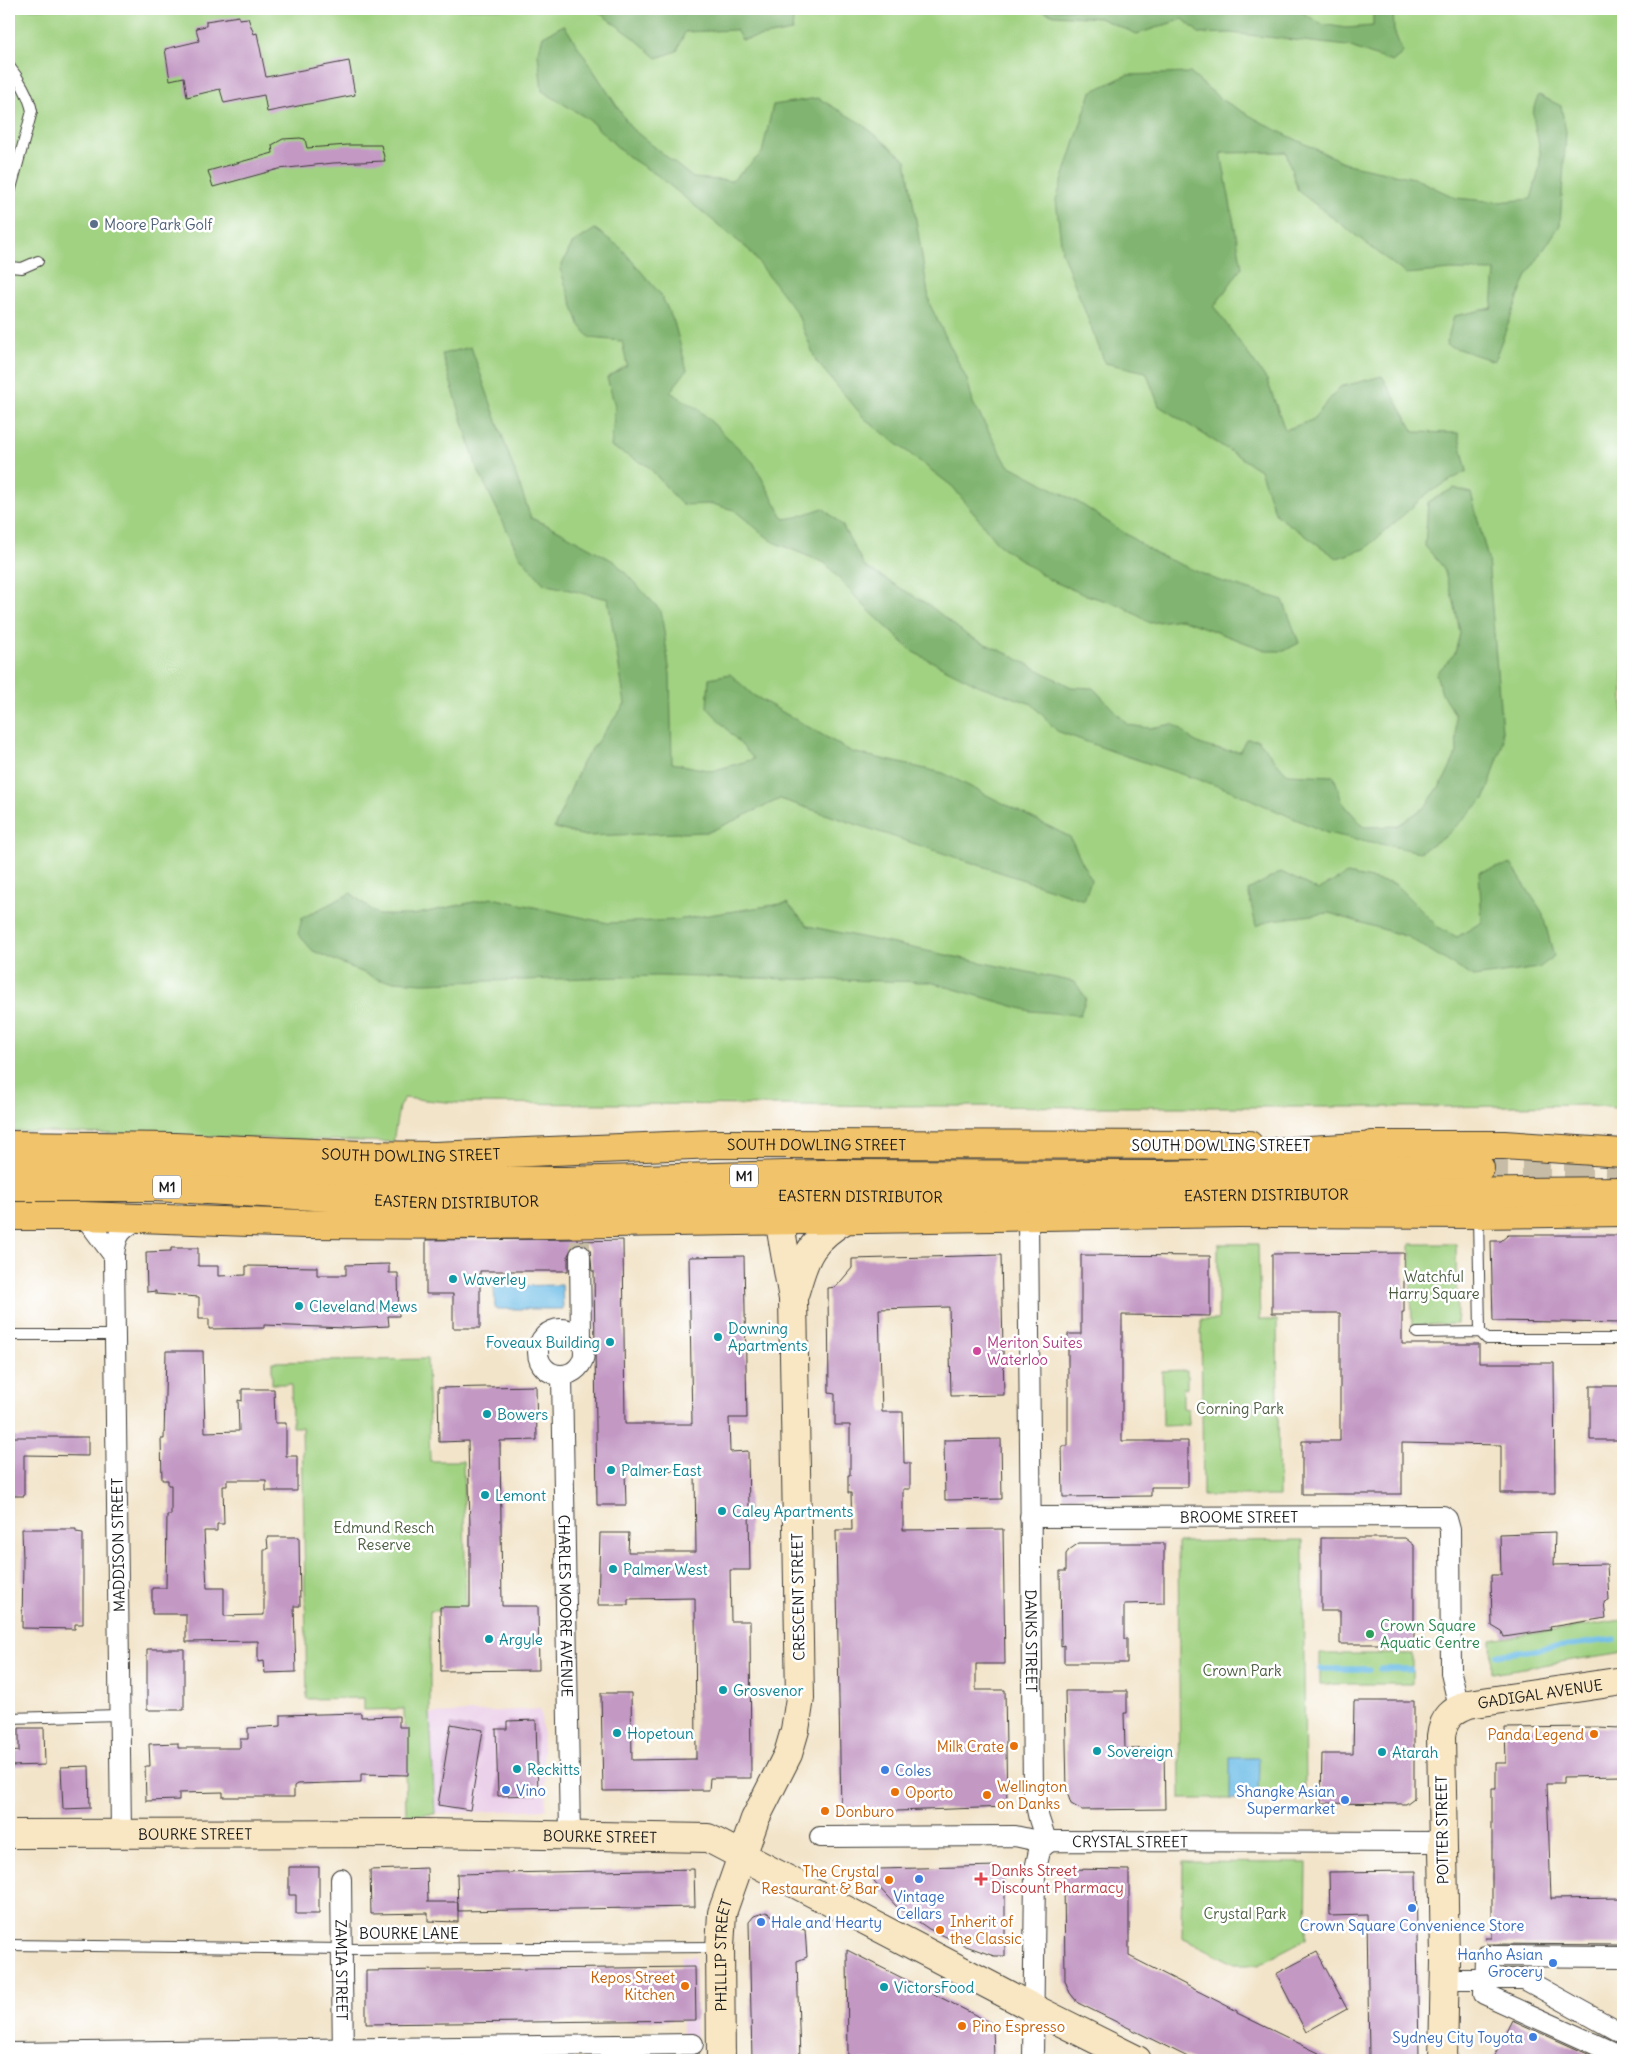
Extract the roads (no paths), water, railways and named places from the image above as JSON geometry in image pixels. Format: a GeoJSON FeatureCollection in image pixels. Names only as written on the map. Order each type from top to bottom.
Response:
{"type":"FeatureCollection","features":[{"type":"Feature","properties":{"kind":"main road","name":"SOUTH DOWLING STREET"},"geometry":{"type":"LineString","coordinates":[[9,1145],[174,1147],[353,1155],[435,1156],[715,1144],[1504,1145],[1623,1153]]}},
{"type":"Feature","properties":{"kind":"main road"},"geometry":{"type":"LineString","coordinates":[[427,1180],[703,1162],[1242,1155],[1396,1145]]}},
{"type":"Feature","properties":{"kind":"main road","name":"EASTERN DISTRIBUTOR"},"geometry":{"type":"LineString","coordinates":[[9,1166],[148,1166],[427,1180],[565,1181],[822,1174],[1150,1175],[1480,1168]]}},
{"type":"Feature","properties":{"kind":"main road","name":"EASTERN DISTRIBUTOR"},"geometry":{"type":"LineString","coordinates":[[9,1188],[154,1187],[434,1203],[768,1195],[1007,1197],[1623,1191]]}},
{"type":"Feature","properties":{"kind":"main road"},"geometry":{"type":"LineString","coordinates":[[9,1216],[84,1216],[305,1224],[448,1225],[1028,1215],[1623,1212]]}},
{"type":"Feature","properties":{"kind":"street","name":"DANKS STREET"},"geometry":{"type":"LineString","coordinates":[[1028,1215],[1033,1790],[1039,1819],[1047,1843]]}},
{"type":"Feature","properties":{"kind":"street"},"geometry":{"type":"LineString","coordinates":[[84,1216],[106,1242],[114,1256]]}},
{"type":"Feature","properties":{"kind":"street","name":"MADDISON STREET"},"geometry":{"type":"LineString","coordinates":[[121,1833],[114,1256],[115,1240],[124,1227],[141,1218]]}},
{"type":"Feature","properties":{"kind":"street","name":"CRESCENT STREET"},"geometry":{"type":"LineString","coordinates":[[793,1298],[810,1248],[822,1235],[848,1218]]}},
{"type":"Feature","properties":{"kind":"street","name":"CRESCENT STREET"},"geometry":{"type":"LineString","coordinates":[[742,1854],[755,1819],[788,1754],[795,1730],[800,1698],[793,1298],[779,1219]]}},
{"type":"Feature","properties":{"kind":"street"},"geometry":{"type":"LineString","coordinates":[[580,1244],[581,1340],[585,1355],[577,1369],[562,1376],[555,1375],[543,1367],[538,1354],[542,1339],[553,1330],[568,1330],[581,1340]]}},
{"type":"Feature","properties":{"kind":"street","name":"CHARLES MOORE AVENUE"},"geometry":{"type":"LineString","coordinates":[[562,1376],[570,1835]]}},
{"type":"Feature","properties":{"kind":"street","name":"BROOME STREET"},"geometry":{"type":"LineString","coordinates":[[1030,1517],[1438,1515],[1447,1519],[1450,1530],[1451,1673],[1459,1708]]}},
{"type":"Feature","properties":{"kind":"street","name":"GADIGAL AVENUE"},"geometry":{"type":"LineString","coordinates":[[1459,1708],[1480,1702],[1623,1681]]}},
{"type":"Feature","properties":{"kind":"street","name":"POTTER STREET"},"geometry":{"type":"LineString","coordinates":[[1443,2060],[1445,1979],[1440,1736],[1446,1719],[1459,1708]]}},
{"type":"Feature","properties":{"kind":"street","name":"BOURKE STREET"},"geometry":{"type":"LineString","coordinates":[[9,1834],[424,1832],[708,1838],[742,1854],[1033,2008],[1137,2060]]}},
{"type":"Feature","properties":{"kind":"street","name":"CRYSTAL STREET"},"geometry":{"type":"LineString","coordinates":[[820,1837],[1015,1836],[1047,1843],[1053,1841],[1442,1842]]}},
{"type":"Feature","properties":{"kind":"street"},"geometry":{"type":"LineString","coordinates":[[1034,2060],[1035,1869],[1039,1852],[1047,1843]]}},
{"type":"Feature","properties":{"kind":"street","name":"PHILLIP STREET"},"geometry":{"type":"LineString","coordinates":[[721,2060],[720,1947],[722,1913],[742,1854]]}},
{"type":"Feature","properties":{"kind":"street","name":"ZAMIA STREET"},"geometry":{"type":"LineString","coordinates":[[341,1879],[343,2055]]}},
{"type":"Feature","properties":{"kind":"street"},"geometry":{"type":"LineString","coordinates":[[1623,1957],[1485,1956],[1484,1979],[1484,1994],[1623,2057]]}},
{"type":"Feature","properties":{"kind":"street"},"geometry":{"type":"LineString","coordinates":[[1445,1979],[1524,1979],[1616,2030]]}},
{"type":"Feature","properties":{"kind":"street"},"geometry":{"type":"LineString","coordinates":[[9,2053],[343,2055],[693,2044]]}},
{"type":"Feature","properties":{"kind":"lane"},"geometry":{"type":"LineString","coordinates":[[9,66],[31,104],[32,111],[9,196]]}},
{"type":"Feature","properties":{"kind":"lane"},"geometry":{"type":"LineString","coordinates":[[9,267],[22,268],[38,261]]}},
{"type":"Feature","properties":{"kind":"lane"},"geometry":{"type":"LineString","coordinates":[[1478,1214],[1480,1332],[1487,1339],[1623,1339]]}},
{"type":"Feature","properties":{"kind":"lane"},"geometry":{"type":"LineString","coordinates":[[1417,1333],[1480,1332]]}},
{"type":"Feature","properties":{"kind":"lane"},"geometry":{"type":"LineString","coordinates":[[9,1335],[115,1335]]}},
{"type":"Feature","properties":{"kind":"lane"},"geometry":{"type":"LineString","coordinates":[[9,1718],[119,1715]]}},
{"type":"Feature","properties":{"kind":"lane","name":"BOURKE LANE"},"geometry":{"type":"LineString","coordinates":[[9,1945],[342,1948],[720,1947]]}},
{"type":"Feature","properties":{"kind":"water"},"geometry":{"type":"Polygon","coordinates":[[[562,1285],[563,1309],[495,1309],[494,1286],[562,1285]]]}},
{"type":"Feature","properties":{"kind":"water"},"geometry":{"type":"Polygon","coordinates":[[[1230,1758],[1259,1758],[1258,1799],[1230,1799],[1230,1758]]]}},
{"type":"Feature","properties":{"kind":"waterway"},"geometry":{"type":"LineString","coordinates":[[1497,1655],[1615,1639]]}},
{"type":"Feature","properties":{"kind":"waterway"},"geometry":{"type":"LineString","coordinates":[[1320,1669],[1369,1669]]}},
{"type":"Feature","properties":{"kind":"waterway"},"geometry":{"type":"LineString","coordinates":[[1380,1669],[1410,1669]]}},
{"type":"Feature","properties":{"kind":"tunnel"},"geometry":{"type":"LineString","coordinates":[[1480,1168],[1623,1170]]}},
{"type":"Feature","properties":{"kind":"tunnel"},"geometry":{"type":"LineString","coordinates":[[580,1241],[580,1255]]}},
{"type":"Feature","properties":{"kind":"place","name":"Moore Park Golf"},"geometry":{"type":"Point","coordinates":[94,224]}},
{"type":"Feature","properties":{"kind":"place","name":"Waverley"},"geometry":{"type":"Point","coordinates":[453,1279]}},
{"type":"Feature","properties":{"kind":"place","name":"Cleveland Mews"},"geometry":{"type":"Point","coordinates":[299,1306]}},
{"type":"Feature","properties":{"kind":"place","name":"Downing Apartments"},"geometry":{"type":"Point","coordinates":[718,1337]}},
{"type":"Feature","properties":{"kind":"place","name":"Foveaux Building"},"geometry":{"type":"Point","coordinates":[610,1342]}},
{"type":"Feature","properties":{"kind":"place","name":"Meriton Suites Waterloo"},"geometry":{"type":"Point","coordinates":[977,1351]}},
{"type":"Feature","properties":{"kind":"place","name":"Bowers"},"geometry":{"type":"Point","coordinates":[487,1414]}},
{"type":"Feature","properties":{"kind":"place","name":"Palmer East"},"geometry":{"type":"Point","coordinates":[611,1470]}},
{"type":"Feature","properties":{"kind":"place","name":"Lemont"},"geometry":{"type":"Point","coordinates":[485,1495]}},
{"type":"Feature","properties":{"kind":"place","name":"Caley Apartments"},"geometry":{"type":"Point","coordinates":[722,1511]}},
{"type":"Feature","properties":{"kind":"place","name":"Palmer West"},"geometry":{"type":"Point","coordinates":[613,1569]}},
{"type":"Feature","properties":{"kind":"place","name":"Crown Square Aquatic Centre"},"geometry":{"type":"Point","coordinates":[1370,1634]}},
{"type":"Feature","properties":{"kind":"place","name":"Argyle"},"geometry":{"type":"Point","coordinates":[489,1639]}},
{"type":"Feature","properties":{"kind":"place","name":"Grosvenor"},"geometry":{"type":"Point","coordinates":[723,1690]}},
{"type":"Feature","properties":{"kind":"place","name":"Hopetoun"},"geometry":{"type":"Point","coordinates":[617,1733]}},
{"type":"Feature","properties":{"kind":"place","name":"Panda Legend"},"geometry":{"type":"Point","coordinates":[1594,1734]}},
{"type":"Feature","properties":{"kind":"place","name":"Milk Crate"},"geometry":{"type":"Point","coordinates":[1014,1746]}},
{"type":"Feature","properties":{"kind":"place","name":"Sovereign"},"geometry":{"type":"Point","coordinates":[1097,1751]}},
{"type":"Feature","properties":{"kind":"place","name":"Atarah"},"geometry":{"type":"Point","coordinates":[1382,1752]}},
{"type":"Feature","properties":{"kind":"place","name":"Reckitts"},"geometry":{"type":"Point","coordinates":[517,1769]}},
{"type":"Feature","properties":{"kind":"place","name":"Coles"},"geometry":{"type":"Point","coordinates":[885,1770]}},
{"type":"Feature","properties":{"kind":"place","name":"Vino"},"geometry":{"type":"Point","coordinates":[506,1790]}},
{"type":"Feature","properties":{"kind":"place","name":"Oporto"},"geometry":{"type":"Point","coordinates":[895,1792]}},
{"type":"Feature","properties":{"kind":"place","name":"Wellington on Danks"},"geometry":{"type":"Point","coordinates":[987,1795]}},
{"type":"Feature","properties":{"kind":"place","name":"Shangke Asian Supermarket"},"geometry":{"type":"Point","coordinates":[1345,1800]}},
{"type":"Feature","properties":{"kind":"place","name":"Donburo"},"geometry":{"type":"Point","coordinates":[825,1811]}},
{"type":"Feature","properties":{"kind":"place","name":"Vintage Cellars"},"geometry":{"type":"Point","coordinates":[919,1879]}},
{"type":"Feature","properties":{"kind":"place","name":"Danks Street Discount Pharmacy"},"geometry":{"type":"Point","coordinates":[981,1879]}},
{"type":"Feature","properties":{"kind":"place","name":"The Crystal Restaurant & Bar"},"geometry":{"type":"Point","coordinates":[889,1880]}},
{"type":"Feature","properties":{"kind":"place","name":"Crown Square Convenience Store"},"geometry":{"type":"Point","coordinates":[1412,1908]}},
{"type":"Feature","properties":{"kind":"place","name":"Hale and Hearty"},"geometry":{"type":"Point","coordinates":[761,1922]}},
{"type":"Feature","properties":{"kind":"place","name":"Inherit of the Classic"},"geometry":{"type":"Point","coordinates":[940,1930]}},
{"type":"Feature","properties":{"kind":"place","name":"Hanho Asian Grocery"},"geometry":{"type":"Point","coordinates":[1553,1963]}},
{"type":"Feature","properties":{"kind":"place","name":"Kepos Street Kitchen"},"geometry":{"type":"Point","coordinates":[685,1986]}},
{"type":"Feature","properties":{"kind":"place","name":"VictorsFood"},"geometry":{"type":"Point","coordinates":[884,1987]}},
{"type":"Feature","properties":{"kind":"place","name":"Pino Espresso"},"geometry":{"type":"Point","coordinates":[962,2026]}},
{"type":"Feature","properties":{"kind":"place","name":"Sydney City Toyota"},"geometry":{"type":"Point","coordinates":[1533,2037]}},
{"type":"Feature","properties":{"kind":"park label","name":"Watchful Harry Square"},"geometry":{"type":"Point","coordinates":[1434,1284]}},
{"type":"Feature","properties":{"kind":"park label","name":"Corning Park"},"geometry":{"type":"Point","coordinates":[1240,1408]}},
{"type":"Feature","properties":{"kind":"park label","name":"Edmund Resch Reserve"},"geometry":{"type":"Point","coordinates":[384,1536]}},
{"type":"Feature","properties":{"kind":"park label","name":"Crown Park"},"geometry":{"type":"Point","coordinates":[1242,1670]}},
{"type":"Feature","properties":{"kind":"park label","name":"Crystal Park"},"geometry":{"type":"Point","coordinates":[1245,1913]}}]}
